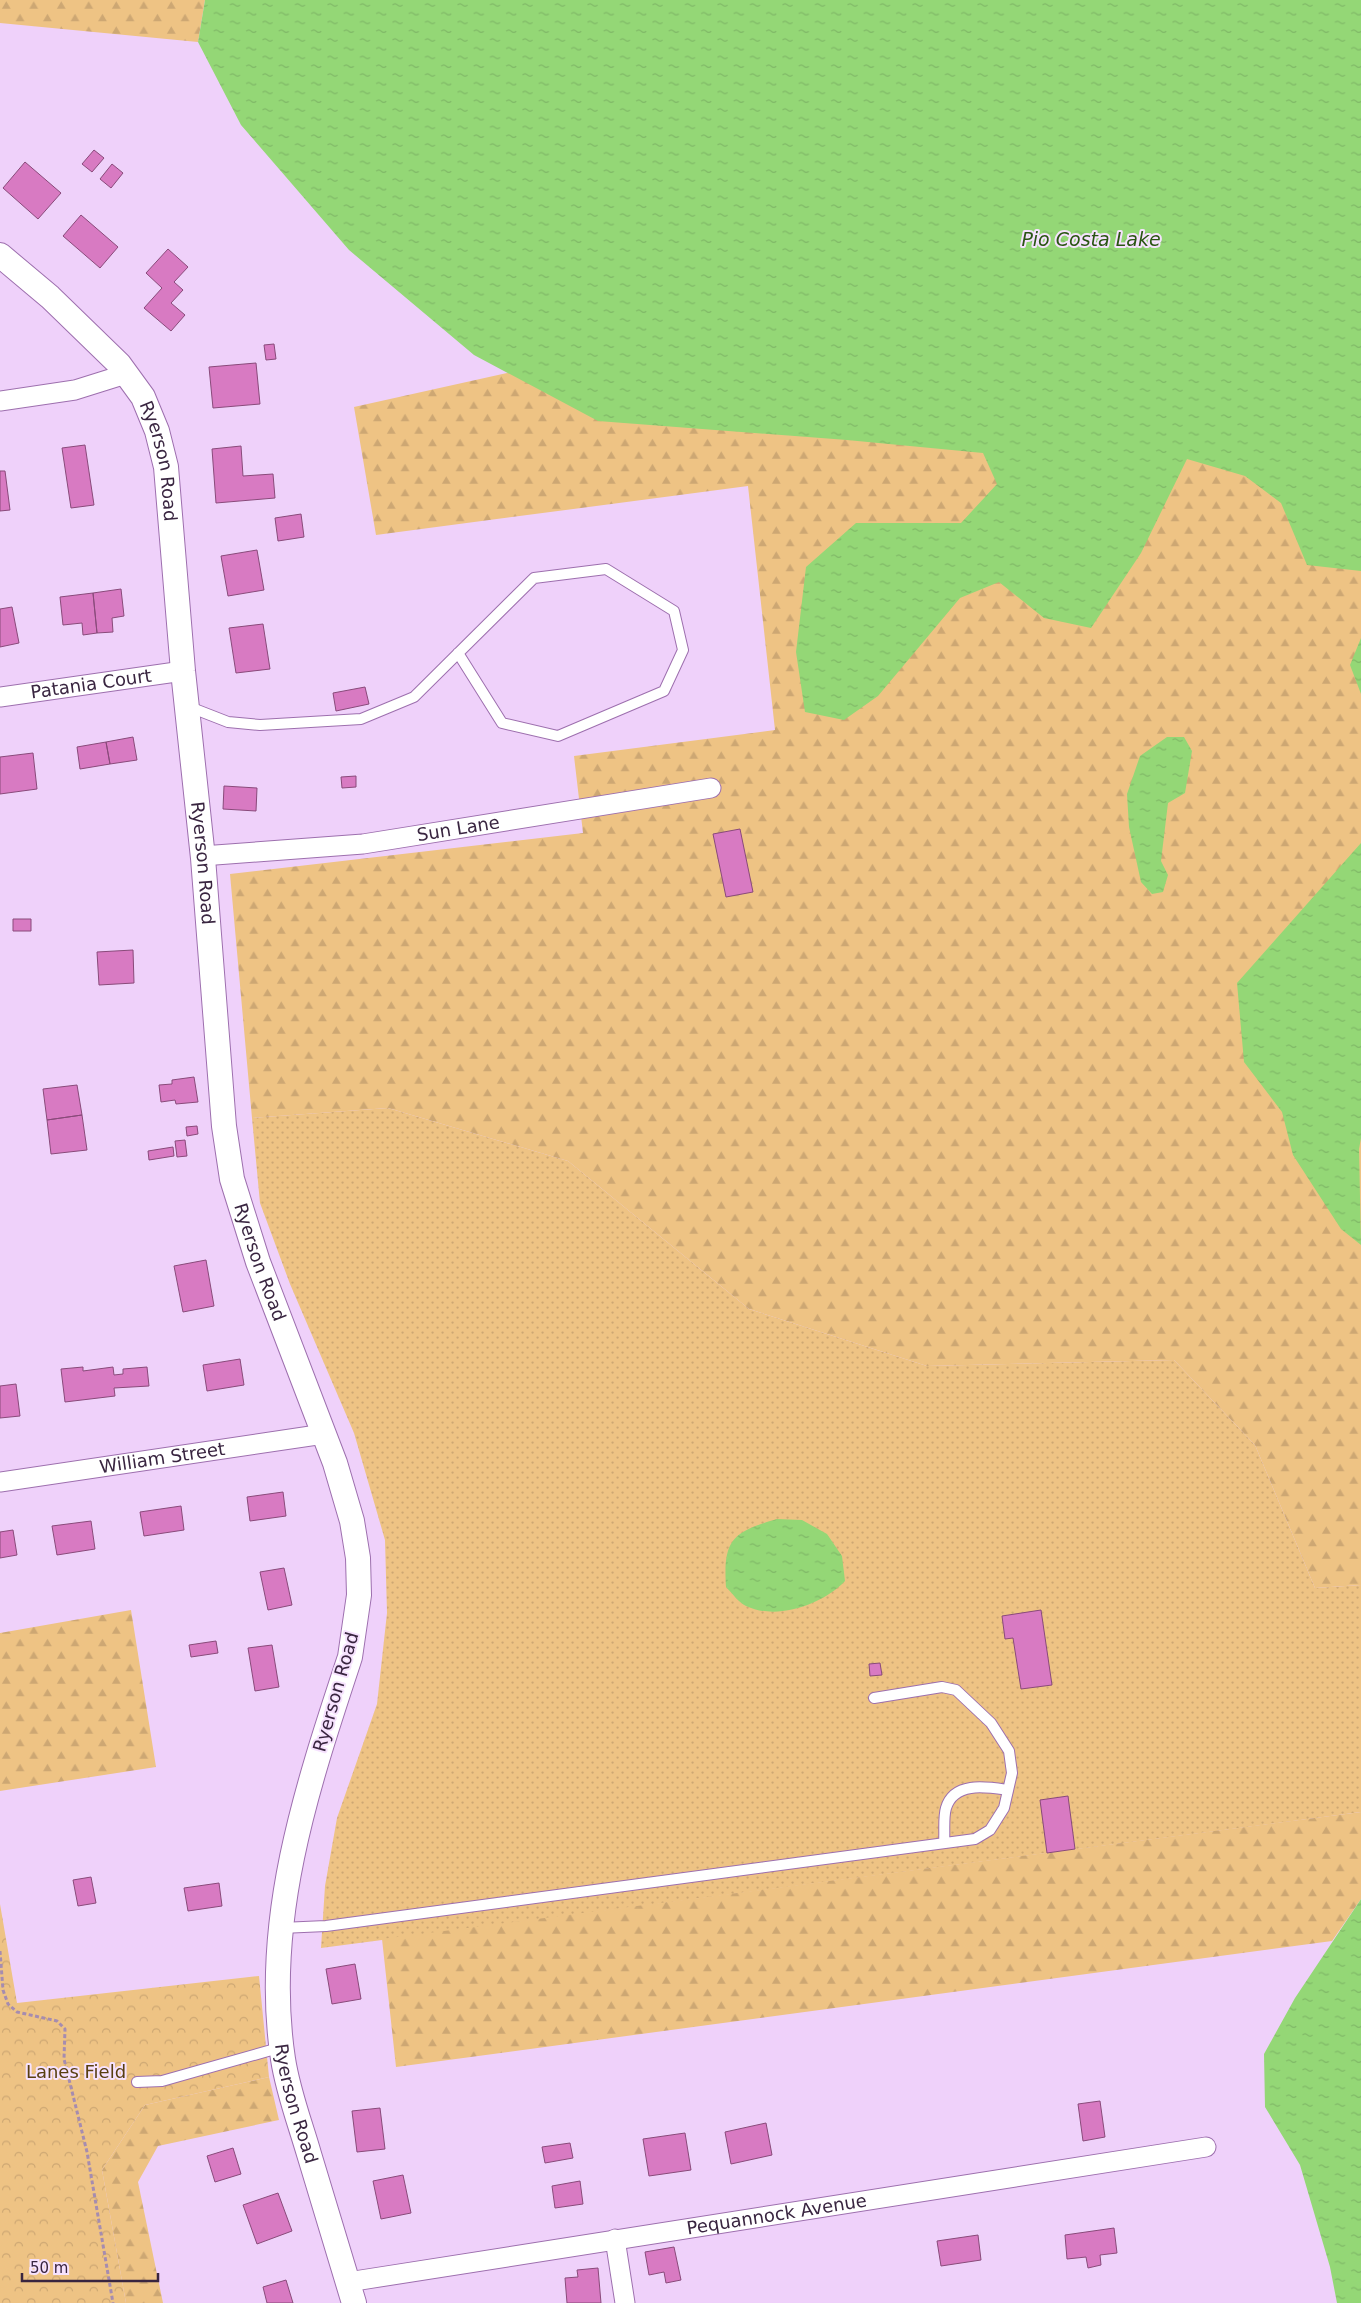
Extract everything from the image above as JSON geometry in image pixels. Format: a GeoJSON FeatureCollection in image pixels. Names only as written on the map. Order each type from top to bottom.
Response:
{"type":"FeatureCollection","features":[{"type":"Feature","properties":{"kind":"street","name":"Ryerson Road"},"geometry":{"type":"LineString","coordinates":[[0,255],[50,296],[126,374],[146,405],[157,431],[166,467],[186,706],[202,856],[224,1126],[232,1179],[258,1262],[324,1434],[352,1521],[358,1558],[359,1595],[350,1657],[302,1811],[280,1928],[277,1975],[282,2047],[293,2100],[351,2293]]}},
{"type":"Feature","properties":{"kind":"street"},"geometry":{"type":"LineString","coordinates":[[0,401],[75,390],[126,374]]}},
{"type":"Feature","properties":{"kind":"street","name":"Patania Court"},"geometry":{"type":"LineString","coordinates":[[0,697],[183,671]]}},
{"type":"Feature","properties":{"kind":"street","name":"Sun Lane"},"geometry":{"type":"LineString","coordinates":[[202,856],[363,844],[711,788]]}},
{"type":"Feature","properties":{"kind":"street","name":"William Street"},"geometry":{"type":"LineString","coordinates":[[0,1482],[324,1434]]}},
{"type":"Feature","properties":{"kind":"street","name":"Pequannock Avenue"},"geometry":{"type":"LineString","coordinates":[[351,2293],[615,2239],[1206,2147]]}},
{"type":"Feature","properties":{"kind":"street"},"geometry":{"type":"LineString","coordinates":[[615,2239],[625,2303]]}},
{"type":"Feature","properties":{"kind":"lane"},"geometry":{"type":"LineString","coordinates":[[186,706],[228,722],[260,725],[361,719],[414,697],[458,653],[534,578],[606,569],[674,611],[684,650],[664,691],[558,736],[502,723],[458,653]]}},
{"type":"Feature","properties":{"kind":"lane"},"geometry":{"type":"LineString","coordinates":[[280,1928],[326,1926],[975,1839],[990,1830],[1004,1808],[1012,1773],[1009,1751],[991,1723],[956,1690],[942,1687],[874,1698]]}},
{"type":"Feature","properties":{"kind":"lane"},"geometry":{"type":"LineString","coordinates":[[944,1843],[946,1808],[952,1796],[964,1789],[981,1786],[1008,1790]]}},
{"type":"Feature","properties":{"kind":"lane"},"geometry":{"type":"LineString","coordinates":[[137,2082],[162,2081],[282,2047]]}},
{"type":"Feature","properties":{"kind":"path"},"geometry":{"type":"LineString","coordinates":[[0,1951],[3,1990],[8,2004],[17,2012],[57,2021],[65,2029],[64,2059],[87,2152],[113,2303]]}},
{"type":"Feature","properties":{"kind":"green space"},"geometry":{"type":"Polygon","coordinates":[[[0,0],[205,0],[198,42],[0,23],[0,0]]]}},
{"type":"Feature","properties":{"kind":"green space"},"geometry":{"type":"Polygon","coordinates":[[[1143,358],[1361,483],[1361,1585],[1315,1588],[1255,1445],[1174,1360],[927,1366],[749,1309],[568,1161],[388,1108],[252,1118],[230,874],[583,833],[574,756],[775,730],[748,486],[376,535],[354,407],[507,373],[1143,358]]]}},
{"type":"Feature","properties":{"kind":"green space"},"geometry":{"type":"Polygon","coordinates":[[[388,1108],[568,1161],[749,1309],[927,1366],[1174,1360],[1255,1445],[1315,1588],[1361,1585],[1361,1812],[321,1948],[325,1886],[337,1818],[377,1704],[387,1613],[385,1540],[354,1433],[290,1284],[260,1203],[252,1118],[388,1108]]]}},
{"type":"Feature","properties":{"kind":"green space"},"geometry":{"type":"Polygon","coordinates":[[[131,1610],[156,1767],[0,1791],[0,1633],[131,1610]]]}},
{"type":"Feature","properties":{"kind":"green space"},"geometry":{"type":"Polygon","coordinates":[[[1361,1812],[1361,1899],[1332,1941],[396,2067],[382,1939],[1361,1812]]]}},
{"type":"Feature","properties":{"kind":"green space","name":"Lanes Field"},"geometry":{"type":"Polygon","coordinates":[[[0,1904],[17,2003],[259,1976],[269,2077],[145,2105],[102,2170],[126,2303],[0,2303],[0,1904]]]}},
{"type":"Feature","properties":{"kind":"green space"},"geometry":{"type":"Polygon","coordinates":[[[269,2077],[279,2120],[158,2146],[138,2182],[163,2303],[126,2303],[102,2170],[145,2105],[269,2077]]]}},
{"type":"Feature","properties":{"kind":"water","name":"Pio Costa Lake"},"geometry":{"type":"Polygon","coordinates":[[[205,0],[1361,0],[1361,571],[1307,565],[1281,503],[1245,476],[1187,459],[1141,553],[1091,628],[1044,618],[999,582],[960,598],[878,696],[844,720],[805,712],[796,652],[806,567],[856,523],[961,523],[997,484],[983,453],[847,440],[598,421],[474,355],[349,250],[241,125],[198,42],[205,0]]]}},
{"type":"Feature","properties":{"kind":"water"},"geometry":{"type":"Polygon","coordinates":[[[1361,638],[1361,694],[1350,665],[1361,638]]]}},
{"type":"Feature","properties":{"kind":"water"},"geometry":{"type":"Polygon","coordinates":[[[1167,737],[1184,737],[1192,751],[1185,793],[1168,803],[1161,861],[1168,875],[1163,892],[1152,894],[1141,882],[1129,827],[1127,794],[1140,756],[1167,737]]]}},
{"type":"Feature","properties":{"kind":"water"},"geometry":{"type":"Polygon","coordinates":[[[1361,843],[1361,1138],[1359,1149],[1361,1245],[1341,1229],[1293,1155],[1282,1112],[1244,1062],[1237,983],[1361,843]]]}},
{"type":"Feature","properties":{"kind":"water"},"geometry":{"type":"Polygon","coordinates":[[[777,1519],[802,1520],[827,1534],[842,1556],[845,1581],[825,1597],[812,1603],[799,1608],[771,1612],[743,1605],[726,1587],[725,1571],[729,1548],[740,1534],[750,1528],[777,1519]]]}},
{"type":"Feature","properties":{"kind":"water"},"geometry":{"type":"Polygon","coordinates":[[[1361,1899],[1361,2303],[1337,2303],[1330,2267],[1300,2165],[1265,2107],[1264,2054],[1295,1998],[1361,1899]]]}},
{"type":"Feature","properties":{"kind":"building"},"geometry":{"type":"Polygon","coordinates":[[[94,150],[104,158],[92,172],[82,164],[94,150]]]}},
{"type":"Feature","properties":{"kind":"building"},"geometry":{"type":"Polygon","coordinates":[[[25,162],[61,193],[38,219],[3,188],[25,162]]]}},
{"type":"Feature","properties":{"kind":"building"},"geometry":{"type":"Polygon","coordinates":[[[112,164],[123,173],[111,188],[100,179],[112,164]]]}},
{"type":"Feature","properties":{"kind":"building"},"geometry":{"type":"Polygon","coordinates":[[[81,215],[118,247],[100,268],[63,236],[81,215]]]}},
{"type":"Feature","properties":{"kind":"building"},"geometry":{"type":"Polygon","coordinates":[[[168,249],[188,267],[174,282],[183,290],[171,303],[185,315],[171,331],[144,308],[162,288],[146,273],[168,249]]]}},
{"type":"Feature","properties":{"kind":"building"},"geometry":{"type":"Polygon","coordinates":[[[274,344],[276,359],[266,360],[264,345],[274,344]]]}},
{"type":"Feature","properties":{"kind":"building"},"geometry":{"type":"Polygon","coordinates":[[[256,363],[260,404],[213,408],[209,367],[256,363]]]}},
{"type":"Feature","properties":{"kind":"building"},"geometry":{"type":"Polygon","coordinates":[[[85,445],[94,505],[71,508],[62,448],[85,445]]]}},
{"type":"Feature","properties":{"kind":"building"},"geometry":{"type":"Polygon","coordinates":[[[241,446],[243,476],[273,474],[275,498],[216,503],[212,449],[241,446]]]}},
{"type":"Feature","properties":{"kind":"building"},"geometry":{"type":"Polygon","coordinates":[[[0,471],[5,471],[10,510],[0,511],[0,471]]]}},
{"type":"Feature","properties":{"kind":"building"},"geometry":{"type":"Polygon","coordinates":[[[301,514],[304,537],[278,541],[275,518],[301,514]]]}},
{"type":"Feature","properties":{"kind":"building"},"geometry":{"type":"Polygon","coordinates":[[[257,550],[264,590],[228,596],[221,556],[257,550]]]}},
{"type":"Feature","properties":{"kind":"building"},"geometry":{"type":"Polygon","coordinates":[[[121,589],[124,616],[112,618],[113,632],[97,633],[93,593],[121,589]]]}},
{"type":"Feature","properties":{"kind":"building"},"geometry":{"type":"Polygon","coordinates":[[[93,593],[97,633],[83,635],[82,623],[63,625],[60,597],[93,593]]]}},
{"type":"Feature","properties":{"kind":"building"},"geometry":{"type":"Polygon","coordinates":[[[12,607],[19,643],[0,647],[0,609],[12,607]]]}},
{"type":"Feature","properties":{"kind":"building"},"geometry":{"type":"Polygon","coordinates":[[[263,624],[270,669],[236,673],[229,628],[263,624]]]}},
{"type":"Feature","properties":{"kind":"building"},"geometry":{"type":"Polygon","coordinates":[[[365,687],[369,704],[336,711],[333,693],[365,687]]]}},
{"type":"Feature","properties":{"kind":"building"},"geometry":{"type":"Polygon","coordinates":[[[133,737],[137,760],[110,764],[106,742],[133,737]]]}},
{"type":"Feature","properties":{"kind":"building"},"geometry":{"type":"Polygon","coordinates":[[[106,742],[110,764],[80,769],[77,747],[106,742]]]}},
{"type":"Feature","properties":{"kind":"building"},"geometry":{"type":"Polygon","coordinates":[[[33,753],[37,789],[0,794],[0,757],[33,753]]]}},
{"type":"Feature","properties":{"kind":"building"},"geometry":{"type":"Polygon","coordinates":[[[356,776],[356,787],[342,788],[341,777],[356,776]]]}},
{"type":"Feature","properties":{"kind":"building"},"geometry":{"type":"Polygon","coordinates":[[[224,786],[257,788],[256,811],[223,809],[224,786]]]}},
{"type":"Feature","properties":{"kind":"building"},"geometry":{"type":"Polygon","coordinates":[[[740,829],[753,892],[726,897],[713,834],[740,829]]]}},
{"type":"Feature","properties":{"kind":"building"},"geometry":{"type":"Polygon","coordinates":[[[13,919],[31,919],[31,931],[13,931],[13,919]]]}},
{"type":"Feature","properties":{"kind":"building"},"geometry":{"type":"Polygon","coordinates":[[[133,950],[134,983],[99,985],[97,952],[133,950]]]}},
{"type":"Feature","properties":{"kind":"building"},"geometry":{"type":"Polygon","coordinates":[[[194,1077],[198,1102],[176,1104],[175,1100],[161,1102],[159,1085],[172,1084],[172,1080],[194,1077]]]}},
{"type":"Feature","properties":{"kind":"building"},"geometry":{"type":"Polygon","coordinates":[[[77,1085],[82,1115],[47,1120],[43,1089],[77,1085]]]}},
{"type":"Feature","properties":{"kind":"building"},"geometry":{"type":"Polygon","coordinates":[[[82,1115],[87,1150],[51,1154],[47,1120],[82,1115]]]}},
{"type":"Feature","properties":{"kind":"building"},"geometry":{"type":"Polygon","coordinates":[[[197,1126],[198,1134],[187,1136],[186,1127],[197,1126]]]}},
{"type":"Feature","properties":{"kind":"building"},"geometry":{"type":"Polygon","coordinates":[[[185,1140],[187,1156],[177,1157],[175,1141],[185,1140]]]}},
{"type":"Feature","properties":{"kind":"building"},"geometry":{"type":"Polygon","coordinates":[[[173,1147],[174,1156],[149,1160],[148,1151],[173,1147]]]}},
{"type":"Feature","properties":{"kind":"building"},"geometry":{"type":"Polygon","coordinates":[[[206,1260],[214,1306],[183,1312],[174,1266],[206,1260]]]}},
{"type":"Feature","properties":{"kind":"building"},"geometry":{"type":"Polygon","coordinates":[[[240,1359],[244,1385],[207,1391],[203,1365],[240,1359]]]}},
{"type":"Feature","properties":{"kind":"building"},"geometry":{"type":"Polygon","coordinates":[[[83,1367],[83,1371],[113,1367],[114,1375],[123,1374],[123,1369],[147,1367],[149,1386],[114,1388],[115,1396],[65,1402],[61,1369],[83,1367]]]}},
{"type":"Feature","properties":{"kind":"building"},"geometry":{"type":"Polygon","coordinates":[[[16,1384],[20,1416],[0,1418],[0,1386],[16,1384]]]}},
{"type":"Feature","properties":{"kind":"building"},"geometry":{"type":"Polygon","coordinates":[[[283,1492],[286,1516],[250,1521],[247,1497],[283,1492]]]}},
{"type":"Feature","properties":{"kind":"building"},"geometry":{"type":"Polygon","coordinates":[[[181,1506],[184,1530],[144,1536],[140,1512],[181,1506]]]}},
{"type":"Feature","properties":{"kind":"building"},"geometry":{"type":"Polygon","coordinates":[[[91,1521],[95,1549],[57,1555],[52,1526],[91,1521]]]}},
{"type":"Feature","properties":{"kind":"building"},"geometry":{"type":"Polygon","coordinates":[[[13,1530],[17,1555],[0,1558],[0,1532],[13,1530]]]}},
{"type":"Feature","properties":{"kind":"building"},"geometry":{"type":"Polygon","coordinates":[[[284,1568],[292,1605],[268,1610],[260,1572],[284,1568]]]}},
{"type":"Feature","properties":{"kind":"building"},"geometry":{"type":"Polygon","coordinates":[[[1041,1610],[1052,1685],[1021,1689],[1013,1638],[1005,1639],[1002,1616],[1041,1610]]]}},
{"type":"Feature","properties":{"kind":"building"},"geometry":{"type":"Polygon","coordinates":[[[216,1641],[218,1653],[191,1657],[189,1645],[216,1641]]]}},
{"type":"Feature","properties":{"kind":"building"},"geometry":{"type":"Polygon","coordinates":[[[272,1645],[279,1687],[255,1691],[248,1648],[272,1645]]]}},
{"type":"Feature","properties":{"kind":"building"},"geometry":{"type":"Polygon","coordinates":[[[880,1663],[882,1675],[870,1676],[869,1664],[880,1663]]]}},
{"type":"Feature","properties":{"kind":"building"},"geometry":{"type":"Polygon","coordinates":[[[1068,1796],[1075,1849],[1047,1853],[1040,1800],[1068,1796]]]}},
{"type":"Feature","properties":{"kind":"building"},"geometry":{"type":"Polygon","coordinates":[[[91,1877],[96,1903],[78,1906],[73,1880],[91,1877]]]}},
{"type":"Feature","properties":{"kind":"building"},"geometry":{"type":"Polygon","coordinates":[[[219,1883],[222,1906],[188,1911],[184,1888],[219,1883]]]}},
{"type":"Feature","properties":{"kind":"building"},"geometry":{"type":"Polygon","coordinates":[[[355,1964],[361,1999],[332,2004],[326,1969],[355,1964]]]}},
{"type":"Feature","properties":{"kind":"building"},"geometry":{"type":"Polygon","coordinates":[[[1100,2101],[1105,2137],[1083,2141],[1078,2104],[1100,2101]]]}},
{"type":"Feature","properties":{"kind":"building"},"geometry":{"type":"Polygon","coordinates":[[[380,2108],[385,2149],[357,2152],[352,2111],[380,2108]]]}},
{"type":"Feature","properties":{"kind":"building"},"geometry":{"type":"Polygon","coordinates":[[[766,2123],[772,2155],[731,2164],[725,2132],[766,2123]]]}},
{"type":"Feature","properties":{"kind":"building"},"geometry":{"type":"Polygon","coordinates":[[[685,2133],[691,2170],[649,2176],[643,2139],[685,2133]]]}},
{"type":"Feature","properties":{"kind":"building"},"geometry":{"type":"Polygon","coordinates":[[[570,2143],[573,2158],[545,2163],[542,2147],[570,2143]]]}},
{"type":"Feature","properties":{"kind":"building"},"geometry":{"type":"Polygon","coordinates":[[[233,2148],[241,2174],[215,2182],[207,2156],[233,2148]]]}},
{"type":"Feature","properties":{"kind":"building"},"geometry":{"type":"Polygon","coordinates":[[[403,2175],[411,2213],[381,2219],[373,2181],[403,2175]]]}},
{"type":"Feature","properties":{"kind":"building"},"geometry":{"type":"Polygon","coordinates":[[[580,2181],[583,2204],[555,2208],[552,2186],[580,2181]]]}},
{"type":"Feature","properties":{"kind":"building"},"geometry":{"type":"Polygon","coordinates":[[[278,2193],[292,2231],[257,2244],[243,2205],[278,2193]]]}},
{"type":"Feature","properties":{"kind":"building"},"geometry":{"type":"Polygon","coordinates":[[[1114,2228],[1117,2253],[1100,2255],[1101,2265],[1088,2268],[1086,2257],[1067,2259],[1065,2235],[1114,2228]]]}},
{"type":"Feature","properties":{"kind":"building"},"geometry":{"type":"Polygon","coordinates":[[[978,2235],[981,2260],[941,2266],[937,2241],[978,2235]]]}},
{"type":"Feature","properties":{"kind":"building"},"geometry":{"type":"Polygon","coordinates":[[[674,2247],[681,2280],[666,2283],[664,2272],[649,2275],[645,2252],[674,2247]]]}},
{"type":"Feature","properties":{"kind":"building"},"geometry":{"type":"Polygon","coordinates":[[[598,2268],[601,2303],[567,2303],[565,2278],[578,2277],[577,2270],[598,2268]]]}},
{"type":"Feature","properties":{"kind":"building"},"geometry":{"type":"Polygon","coordinates":[[[286,2280],[293,2303],[267,2303],[263,2287],[286,2280]]]}}]}
